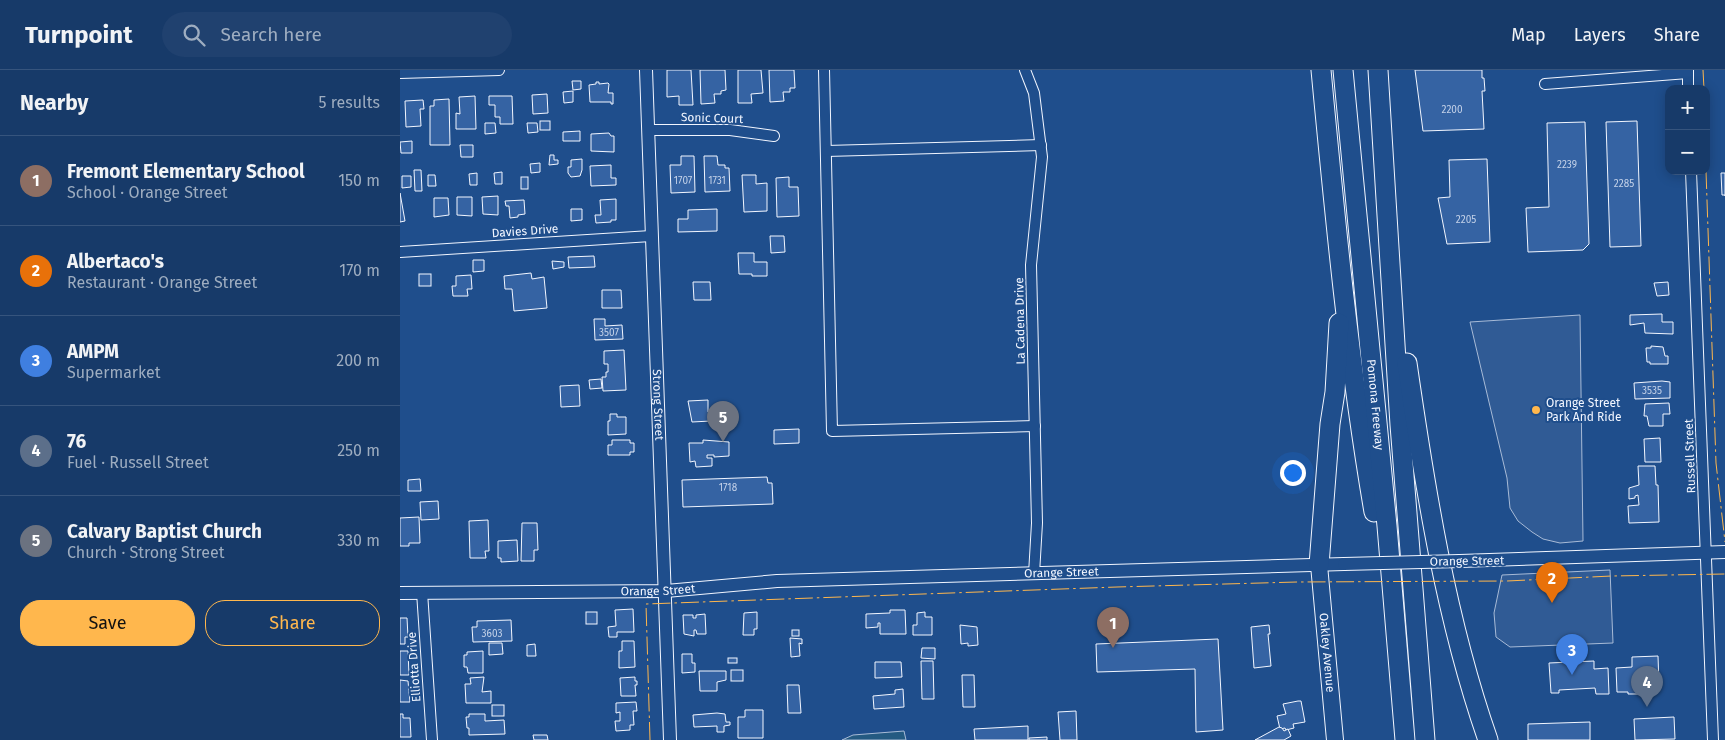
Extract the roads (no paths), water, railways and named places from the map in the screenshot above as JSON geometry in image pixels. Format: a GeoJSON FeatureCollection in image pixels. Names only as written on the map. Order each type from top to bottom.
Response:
{"type":"FeatureCollection","features":[{"type":"Feature","properties":{"kind":"highway"},"geometry":{"type":"LineString","coordinates":[[1321,70],[1335,220],[1363,448],[1398,654]]}},
{"type":"Feature","properties":{"kind":"highway","name":"Pomona Freeway"},"geometry":{"type":"LineString","coordinates":[[1343,70],[1398,654],[1404,740]]}},
{"type":"Feature","properties":{"kind":"highway","name":"Pomona Freeway"},"geometry":{"type":"LineString","coordinates":[[1378,70],[1400,425],[1425,740]]}},
{"type":"Feature","properties":{"kind":"highway"},"geometry":{"type":"LineString","coordinates":[[1383,146],[1386,70]]}},
{"type":"Feature","properties":{"kind":"highway"},"geometry":{"type":"LineString","coordinates":[[1319,565],[1330,424],[1335,392],[1339,320],[1335,220]]}},
{"type":"Feature","properties":{"kind":"highway"},"geometry":{"type":"LineString","coordinates":[[1388,235],[1432,520],[1456,632],[1476,705],[1488,740]]}},
{"type":"Feature","properties":{"kind":"main road","name":"Oakley Avenue"},"geometry":{"type":"LineString","coordinates":[[1319,565],[1336,740]]}},
{"type":"Feature","properties":{"kind":"street"},"geometry":{"type":"LineString","coordinates":[[400,73],[499,70]]}},
{"type":"Feature","properties":{"kind":"street","name":"Strong Street"},"geometry":{"type":"LineString","coordinates":[[646,70],[670,740]]}},
{"type":"Feature","properties":{"kind":"street"},"geometry":{"type":"LineString","coordinates":[[824,70],[832,431],[1035,426]]}},
{"type":"Feature","properties":{"kind":"street","name":"La Cadena Drive"},"geometry":{"type":"LineString","coordinates":[[1025,70],[1034,93],[1042,157],[1031,265],[1037,523],[1034,574]]}},
{"type":"Feature","properties":{"kind":"street"},"geometry":{"type":"LineString","coordinates":[[1545,84],[1688,72],[1688,85]]}},
{"type":"Feature","properties":{"kind":"street","name":"Sonic Court"},"geometry":{"type":"LineString","coordinates":[[648,130],[730,130],[774,136]]}},
{"type":"Feature","properties":{"kind":"street"},"geometry":{"type":"LineString","coordinates":[[826,151],[1040,145]]}},
{"type":"Feature","properties":{"kind":"street","name":"Russell Street"},"geometry":{"type":"LineString","coordinates":[[1691,175],[1713,740]]}},
{"type":"Feature","properties":{"kind":"street","name":"Davies Drive"},"geometry":{"type":"LineString","coordinates":[[400,252],[651,236]]}},
{"type":"Feature","properties":{"kind":"street","name":"Orange Street"},"geometry":{"type":"LineString","coordinates":[[400,592],[666,591],[777,581],[1725,552]]}},
{"type":"Feature","properties":{"kind":"street","name":"Elliotta Drive"},"geometry":{"type":"LineString","coordinates":[[422,592],[432,740]]}},
{"type":"Feature","properties":{"kind":"place","name":"Orange Street Park And Ride"},"geometry":{"type":"Point","coordinates":[1536,410]}},
{"type":"Feature","properties":{"kind":"place","name":"Calvary Baptist Church"},"geometry":{"type":"Point","coordinates":[723,442]}},
{"type":"Feature","properties":{"kind":"place","name":"Albertaco's"},"geometry":{"type":"Point","coordinates":[1552,603]}},
{"type":"Feature","properties":{"kind":"place","name":"Fremont Elementary School"},"geometry":{"type":"Point","coordinates":[1113,648]}},
{"type":"Feature","properties":{"kind":"place","name":"AMPM"},"geometry":{"type":"Point","coordinates":[1572,675]}},
{"type":"Feature","properties":{"kind":"place","name":"76"},"geometry":{"type":"Point","coordinates":[1647,707]}}]}
